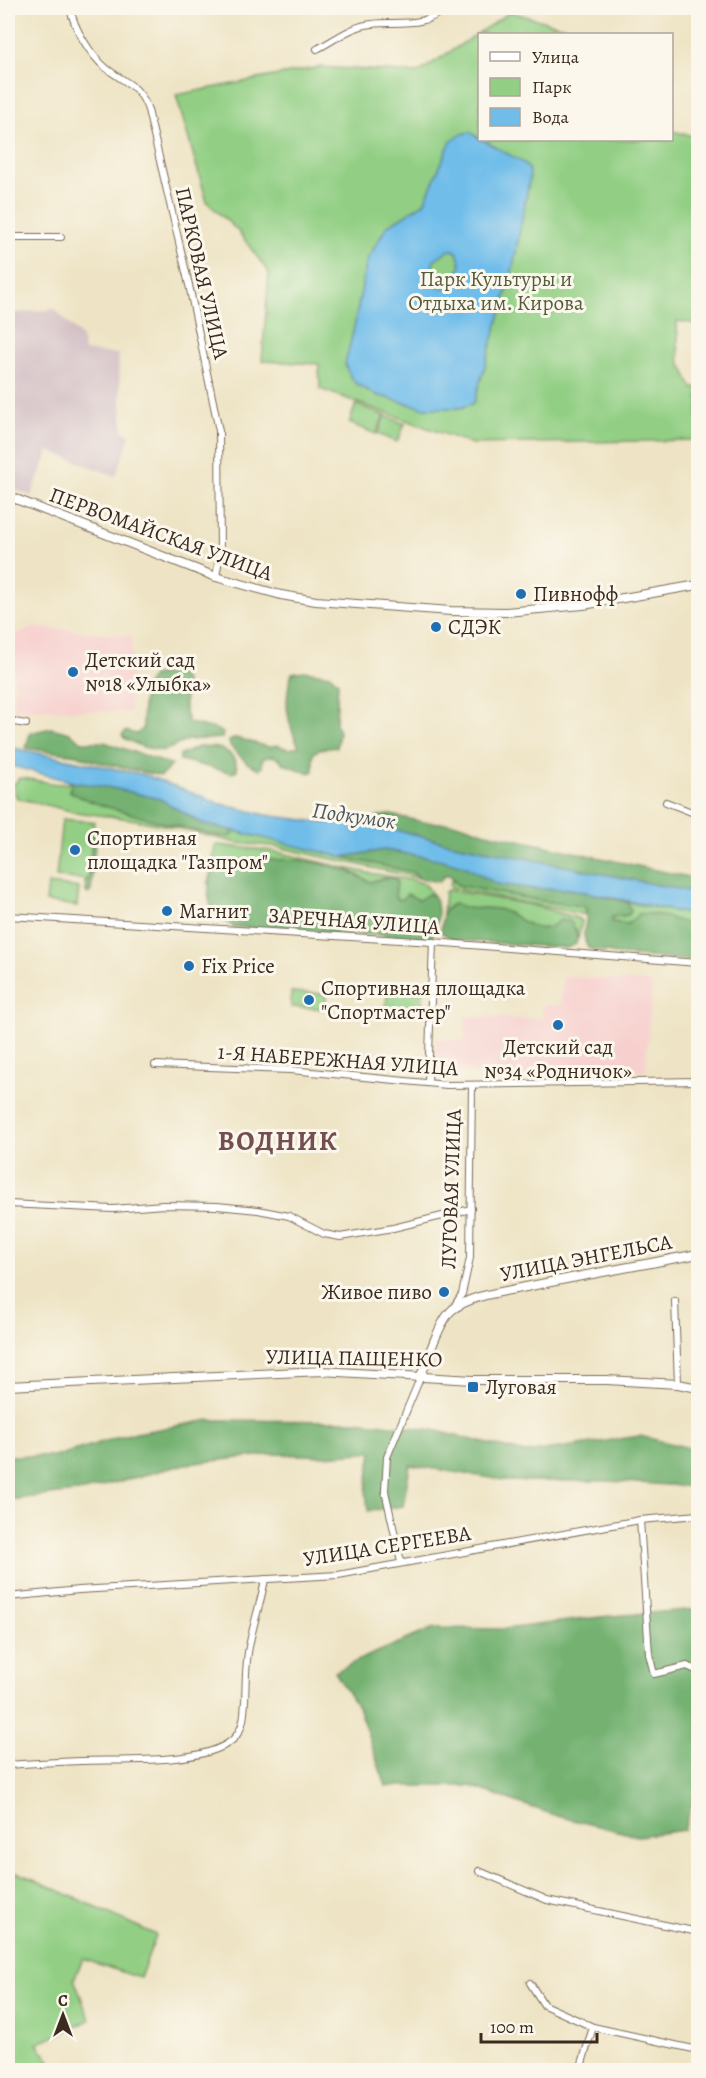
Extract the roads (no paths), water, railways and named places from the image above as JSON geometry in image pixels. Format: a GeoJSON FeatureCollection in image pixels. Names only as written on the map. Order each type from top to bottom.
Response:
{"type":"FeatureCollection","features":[{"type":"Feature","properties":{"kind":"street","name":"ПАРКОВАЯ УЛИЦА"},"geometry":{"type":"LineString","coordinates":[[70,8],[82,35],[96,57],[103,66],[143,95],[148,110],[194,308],[219,431],[220,553],[216,577]]}},
{"type":"Feature","properties":{"kind":"street"},"geometry":{"type":"LineString","coordinates":[[317,49],[338,35],[370,24],[430,18],[440,13],[443,8]]}},
{"type":"Feature","properties":{"kind":"street"},"geometry":{"type":"LineString","coordinates":[[8,237],[60,237]]}},
{"type":"Feature","properties":{"kind":"street","name":"ПЕРВОМАЙСКАЯ УЛИЦА"},"geometry":{"type":"LineString","coordinates":[[8,496],[216,577],[281,596],[316,601],[479,613],[506,612],[583,606],[699,585]]}},
{"type":"Feature","properties":{"kind":"street"},"geometry":{"type":"LineString","coordinates":[[8,721],[26,724]]}},
{"type":"Feature","properties":{"kind":"street"},"geometry":{"type":"LineString","coordinates":[[666,802],[699,813]]}},
{"type":"Feature","properties":{"kind":"street","name":"ЗАРЕЧНАЯ УЛИЦА"},"geometry":{"type":"LineString","coordinates":[[8,916],[433,942],[699,963]]}},
{"type":"Feature","properties":{"kind":"street","name":"ЛУГОВАЯ УЛИЦА"},"geometry":{"type":"LineString","coordinates":[[428,1083],[433,942]]}},
{"type":"Feature","properties":{"kind":"street","name":"1-Я НАБЕРЕЖНАЯ УЛИЦА"},"geometry":{"type":"LineString","coordinates":[[155,1065],[291,1070],[472,1085],[699,1081]]}},
{"type":"Feature","properties":{"kind":"street","name":"ЛУГОВАЯ УЛИЦА"},"geometry":{"type":"LineString","coordinates":[[401,1562],[385,1491],[387,1457],[430,1350],[463,1289],[470,1258],[472,1085]]}},
{"type":"Feature","properties":{"kind":"street"},"geometry":{"type":"LineString","coordinates":[[8,1204],[113,1209],[163,1205],[217,1206],[258,1210],[289,1216],[324,1234],[340,1237],[393,1228],[471,1209]]}},
{"type":"Feature","properties":{"kind":"street","name":"УЛИЦА ЭНГЕЛЬСА"},"geometry":{"type":"LineString","coordinates":[[451,1311],[481,1298],[574,1277],[699,1254]]}},
{"type":"Feature","properties":{"kind":"street","name":"УЛИЦА ЭНГЕЛЬСА"},"geometry":{"type":"LineString","coordinates":[[463,1289],[466,1295],[481,1298]]}},
{"type":"Feature","properties":{"kind":"street"},"geometry":{"type":"LineString","coordinates":[[675,1301],[678,1384]]}},
{"type":"Feature","properties":{"kind":"street","name":"УЛИЦА ПАЩЕНКО"},"geometry":{"type":"LineString","coordinates":[[8,1386],[300,1371],[473,1380],[607,1380],[678,1384],[699,1388]]}},
{"type":"Feature","properties":{"kind":"street","name":"УЛИЦА СЕРГЕЕВА"},"geometry":{"type":"LineString","coordinates":[[8,1597],[79,1590],[338,1575],[640,1520],[699,1515]]}},
{"type":"Feature","properties":{"kind":"street"},"geometry":{"type":"LineString","coordinates":[[640,1520],[648,1654],[654,1674],[687,1666],[699,1671]]}},
{"type":"Feature","properties":{"kind":"street"},"geometry":{"type":"LineString","coordinates":[[8,1765],[153,1760],[211,1752],[226,1746],[237,1736],[244,1721],[245,1670],[265,1580]]}},
{"type":"Feature","properties":{"kind":"street"},"geometry":{"type":"LineString","coordinates":[[479,1871],[547,1900],[699,1932]]}},
{"type":"Feature","properties":{"kind":"street"},"geometry":{"type":"LineString","coordinates":[[530,1983],[544,2005],[593,2026],[699,2050]]}},
{"type":"Feature","properties":{"kind":"street"},"geometry":{"type":"LineString","coordinates":[[580,2070],[593,2026]]}},
{"type":"Feature","properties":{"kind":"water"},"geometry":{"type":"Polygon","coordinates":[[[470,132],[478,137],[478,141],[485,141],[524,163],[529,169],[530,177],[511,277],[474,403],[460,408],[424,408],[376,395],[356,384],[345,364],[367,260],[387,226],[424,203],[450,143],[459,135],[470,132]],[[447,251],[434,260],[430,280],[439,288],[446,287],[461,266],[457,252],[447,251]]]}},
{"type":"Feature","properties":{"kind":"water","name":"Подкумок"},"geometry":{"type":"Polygon","coordinates":[[[8,747],[145,775],[221,804],[266,815],[326,823],[337,820],[367,823],[444,842],[698,893],[698,916],[571,889],[535,889],[497,884],[464,866],[438,859],[384,850],[342,857],[201,823],[160,799],[73,782],[8,765],[8,747]]]}},
{"type":"Feature","properties":{"kind":"place","name":"Пивнофф"},"geometry":{"type":"Point","coordinates":[521,594]}},
{"type":"Feature","properties":{"kind":"place","name":"СДЭК"},"geometry":{"type":"Point","coordinates":[436,627]}},
{"type":"Feature","properties":{"kind":"place","name":"Детский сад №18 «Улыбка»"},"geometry":{"type":"Point","coordinates":[73,672]}},
{"type":"Feature","properties":{"kind":"place","name":"Спортивная площадка \"Газпром\""},"geometry":{"type":"Point","coordinates":[75,850]}},
{"type":"Feature","properties":{"kind":"place","name":"Магнит"},"geometry":{"type":"Point","coordinates":[167,911]}},
{"type":"Feature","properties":{"kind":"place","name":"Fix Price"},"geometry":{"type":"Point","coordinates":[189,966]}},
{"type":"Feature","properties":{"kind":"place","name":"Спортивная площадка \"Спортмастер\""},"geometry":{"type":"Point","coordinates":[309,1000]}},
{"type":"Feature","properties":{"kind":"place","name":"Детский сад №34 «Родничок»"},"geometry":{"type":"Point","coordinates":[558,1025]}},
{"type":"Feature","properties":{"kind":"place","name":"Живое пиво"},"geometry":{"type":"Point","coordinates":[444,1292]}},
{"type":"Feature","properties":{"kind":"place","name":"Луговая"},"geometry":{"type":"Point","coordinates":[473,1387]}},
{"type":"Feature","properties":{"kind":"district","name":"ВОДНИК"},"geometry":{"type":"Point","coordinates":[278,1141]}},
{"type":"Feature","properties":{"kind":"park label","name":"Парк Культуры и Отдыха им. Кирова"},"geometry":{"type":"Point","coordinates":[496,291]}}]}
